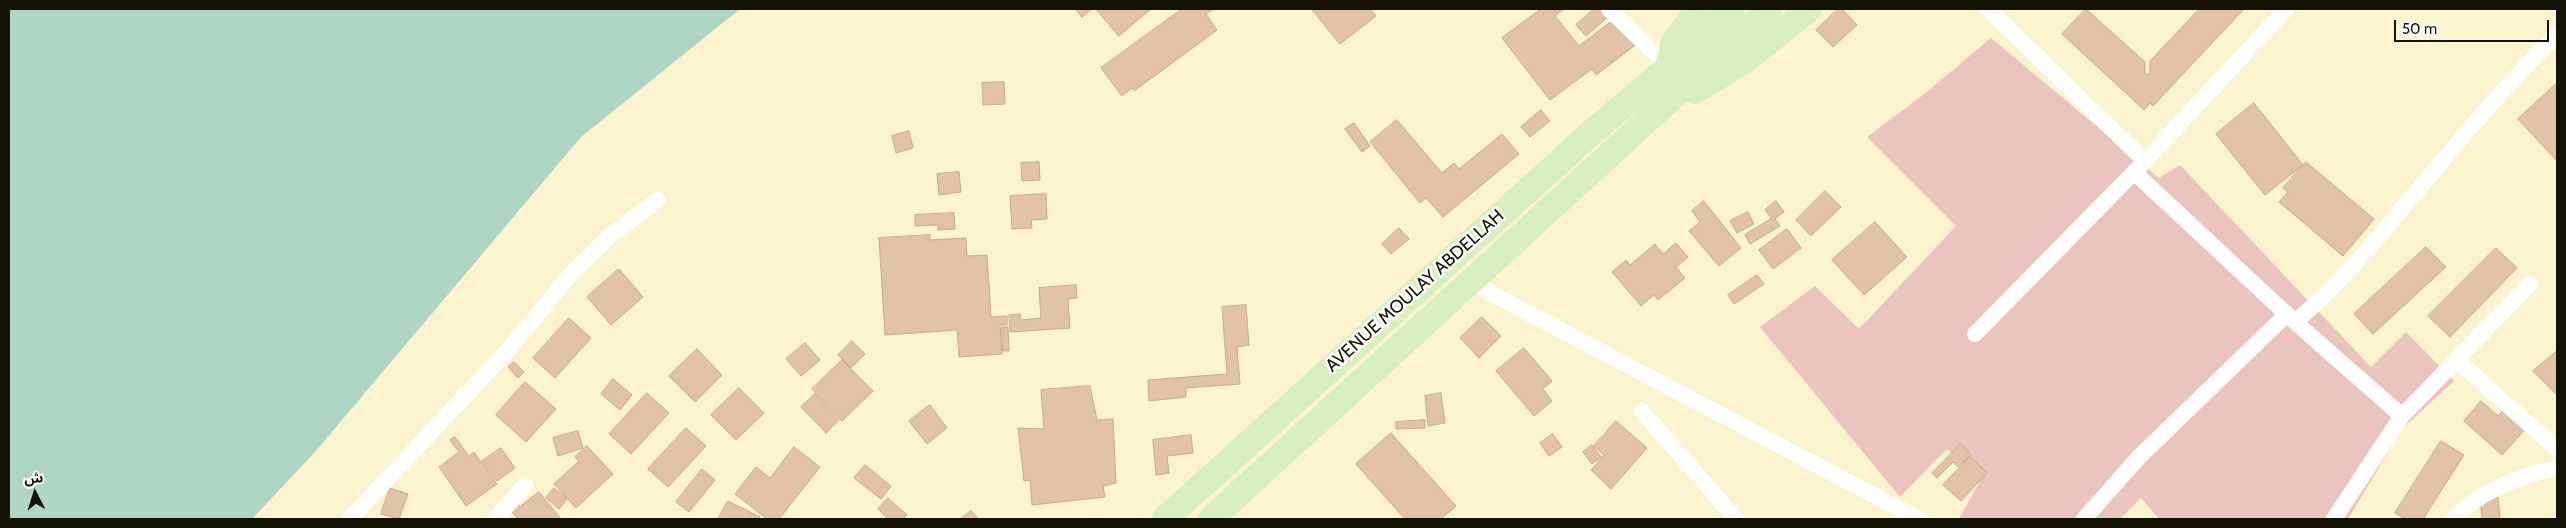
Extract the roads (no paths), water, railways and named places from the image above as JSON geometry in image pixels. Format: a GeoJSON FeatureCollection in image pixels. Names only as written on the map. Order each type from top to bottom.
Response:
{"type":"FeatureCollection","features":[{"type":"Feature","properties":{"kind":"main road"},"geometry":{"type":"LineString","coordinates":[[1668,67],[1673,44],[1698,9]]}},
{"type":"Feature","properties":{"kind":"main road","name":"AVENUE MOULAY ABDELLAH"},"geometry":{"type":"LineString","coordinates":[[1165,519],[1590,134],[1732,9]]}},
{"type":"Feature","properties":{"kind":"main road","name":"AVENUE MOULAY ABDELLAH"},"geometry":{"type":"LineString","coordinates":[[1211,519],[1769,9]]}},
{"type":"Feature","properties":{"kind":"main road","name":"AVENUE MOULAY ABDELLAH"},"geometry":{"type":"LineString","coordinates":[[1658,109],[1699,89],[1744,61],[1809,9]]}},
{"type":"Feature","properties":{"kind":"street"},"geometry":{"type":"LineString","coordinates":[[1609,9],[1668,67]]}},
{"type":"Feature","properties":{"kind":"street"},"geometry":{"type":"LineString","coordinates":[[1988,9],[2291,318],[2402,416]]}},
{"type":"Feature","properties":{"kind":"street"},"geometry":{"type":"LineString","coordinates":[[1975,334],[2140,166],[2286,9]]}},
{"type":"Feature","properties":{"kind":"street"},"geometry":{"type":"LineString","coordinates":[[2084,519],[2138,457],[2291,318],[2325,298],[2382,234],[2472,127],[2557,35]]}},
{"type":"Feature","properties":{"kind":"street"},"geometry":{"type":"LineString","coordinates":[[350,519],[510,348],[571,274],[610,237],[658,200]]}},
{"type":"Feature","properties":{"kind":"street"},"geometry":{"type":"LineString","coordinates":[[1472,279],[1494,295],[1919,519]]}},
{"type":"Feature","properties":{"kind":"street"},"geometry":{"type":"LineString","coordinates":[[2334,519],[2402,416],[2530,284]]}},
{"type":"Feature","properties":{"kind":"street"},"geometry":{"type":"LineString","coordinates":[[2456,360],[2557,448]]}},
{"type":"Feature","properties":{"kind":"street"},"geometry":{"type":"LineString","coordinates":[[1642,411],[1736,519]]}},
{"type":"Feature","properties":{"kind":"street"},"geometry":{"type":"LineString","coordinates":[[2454,519],[2482,495],[2511,482],[2554,469]]}},
{"type":"Feature","properties":{"kind":"street"},"geometry":{"type":"LineString","coordinates":[[495,519],[526,486]]}}]}
